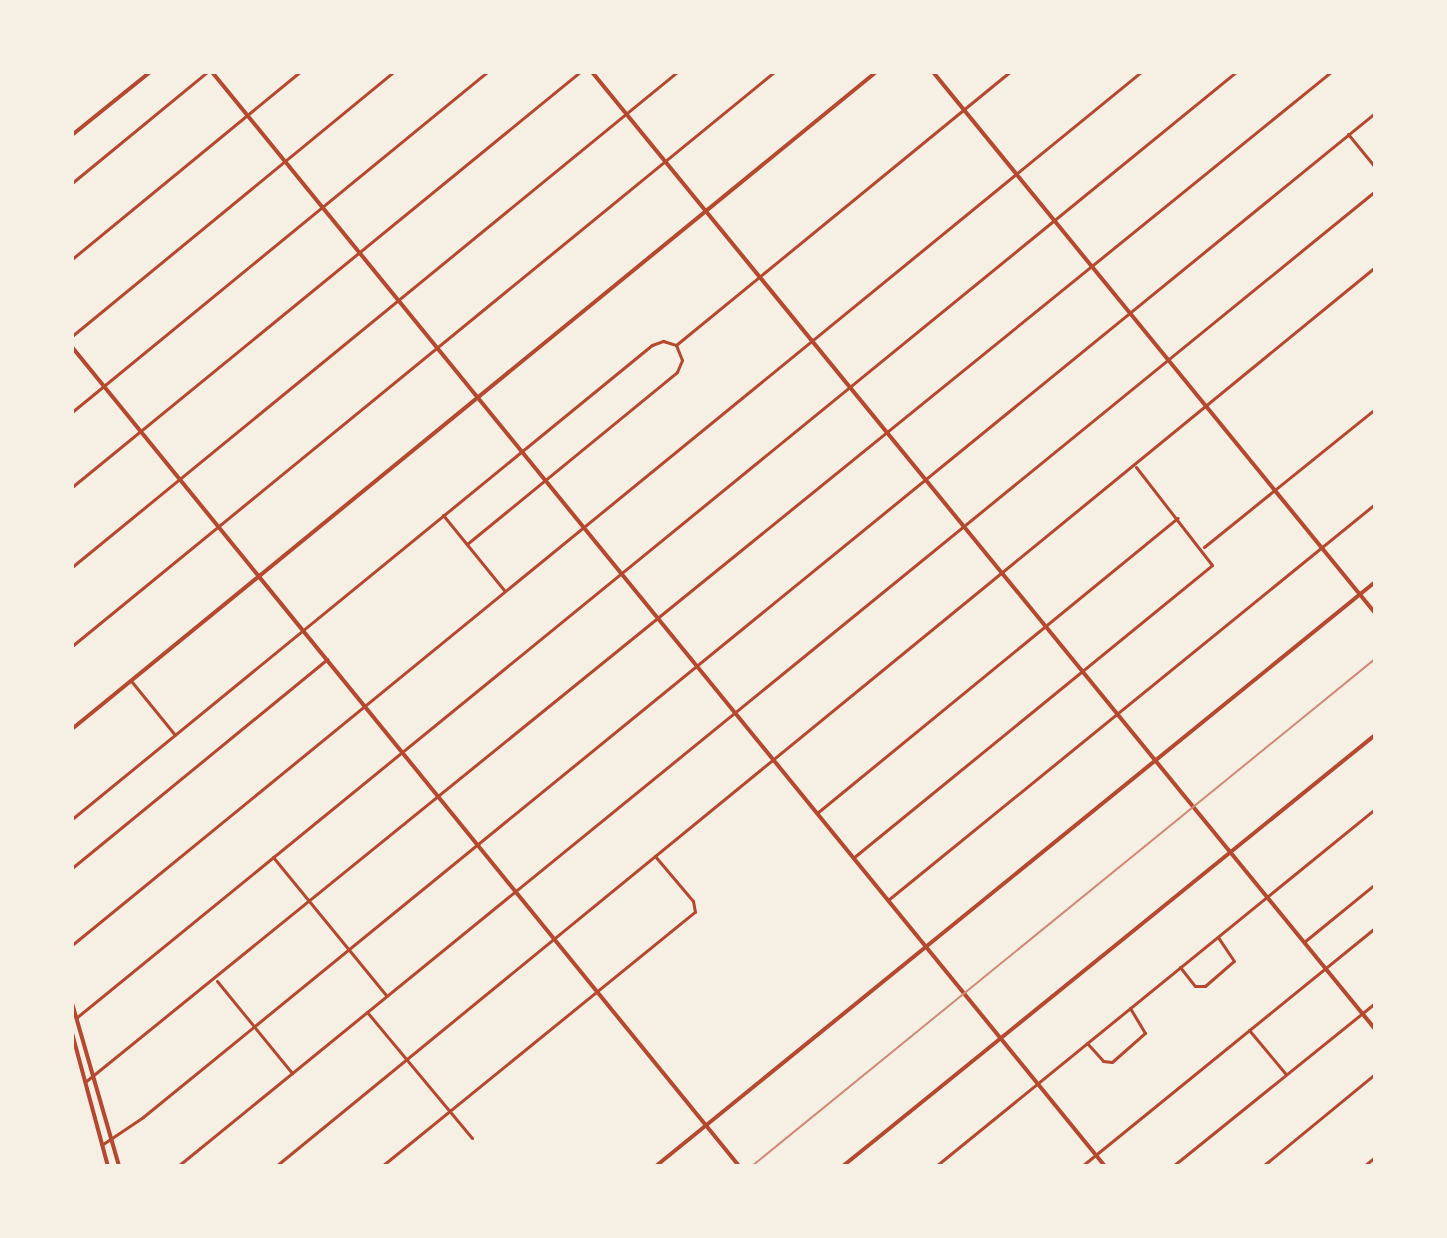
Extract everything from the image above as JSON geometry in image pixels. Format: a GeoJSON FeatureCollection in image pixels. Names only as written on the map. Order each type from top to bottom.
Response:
{"type":"FeatureCollection","features":[{"type":"Feature","properties":{"kind":"main road"},"geometry":{"type":"LineString","coordinates":[[72,135],[150,72]]}},
{"type":"Feature","properties":{"kind":"main road"},"geometry":{"type":"LineString","coordinates":[[210,72],[1105,1166]]}},
{"type":"Feature","properties":{"kind":"main road"},"geometry":{"type":"LineString","coordinates":[[592,72],[1375,1029]]}},
{"type":"Feature","properties":{"kind":"main road"},"geometry":{"type":"LineString","coordinates":[[72,729],[876,72]]}},
{"type":"Feature","properties":{"kind":"main road"},"geometry":{"type":"LineString","coordinates":[[933,72],[1375,613]]}},
{"type":"Feature","properties":{"kind":"main road"},"geometry":{"type":"LineString","coordinates":[[72,347],[739,1166]]}},
{"type":"Feature","properties":{"kind":"main road"},"geometry":{"type":"LineString","coordinates":[[656,1166],[1375,582]]}},
{"type":"Feature","properties":{"kind":"main road"},"geometry":{"type":"LineString","coordinates":[[843,1166],[1375,735]]}},
{"type":"Feature","properties":{"kind":"main road"},"geometry":{"type":"LineString","coordinates":[[72,1003],[119,1166]]}},
{"type":"Feature","properties":{"kind":"main road"},"geometry":{"type":"LineString","coordinates":[[72,1033],[108,1166]]}},
{"type":"Feature","properties":{"kind":"street"},"geometry":{"type":"LineString","coordinates":[[72,183],[210,72]]}},
{"type":"Feature","properties":{"kind":"street"},"geometry":{"type":"LineString","coordinates":[[72,259],[300,72]]}},
{"type":"Feature","properties":{"kind":"street"},"geometry":{"type":"LineString","coordinates":[[72,336],[393,72]]}},
{"type":"Feature","properties":{"kind":"street"},"geometry":{"type":"LineString","coordinates":[[72,412],[487,72]]}},
{"type":"Feature","properties":{"kind":"street"},"geometry":{"type":"LineString","coordinates":[[72,487],[580,72]]}},
{"type":"Feature","properties":{"kind":"street"},"geometry":{"type":"LineString","coordinates":[[72,567],[677,72]]}},
{"type":"Feature","properties":{"kind":"street"},"geometry":{"type":"LineString","coordinates":[[72,646],[774,72]]}},
{"type":"Feature","properties":{"kind":"street"},"geometry":{"type":"LineString","coordinates":[[72,819],[654,343],[676,345],[1009,72]]}},
{"type":"Feature","properties":{"kind":"street"},"geometry":{"type":"LineString","coordinates":[[72,945],[1141,72]]}},
{"type":"Feature","properties":{"kind":"street"},"geometry":{"type":"LineString","coordinates":[[76,1018],[1236,72]]}},
{"type":"Feature","properties":{"kind":"street"},"geometry":{"type":"LineString","coordinates":[[85,1082],[217,981],[1331,72]]}},
{"type":"Feature","properties":{"kind":"street"},"geometry":{"type":"LineString","coordinates":[[103,1144],[112,1141],[1375,113]]}},
{"type":"Feature","properties":{"kind":"street"},"geometry":{"type":"LineString","coordinates":[[1348,134],[1375,167]]}},
{"type":"Feature","properties":{"kind":"street"},"geometry":{"type":"LineString","coordinates":[[178,1166],[1375,191]]}},
{"type":"Feature","properties":{"kind":"street"},"geometry":{"type":"LineString","coordinates":[[276,1166],[1136,466],[1205,405],[1375,267]]}},
{"type":"Feature","properties":{"kind":"street"},"geometry":{"type":"LineString","coordinates":[[467,544],[677,372],[682,360],[676,345]]}},
{"type":"Feature","properties":{"kind":"street"},"geometry":{"type":"LineString","coordinates":[[1203,548],[1375,409]]}},
{"type":"Feature","properties":{"kind":"street"},"geometry":{"type":"LineString","coordinates":[[853,858],[1209,568],[1213,561],[1136,466]]}},
{"type":"Feature","properties":{"kind":"street"},"geometry":{"type":"LineString","coordinates":[[888,900],[1375,504]]}},
{"type":"Feature","properties":{"kind":"street"},"geometry":{"type":"LineString","coordinates":[[443,515],[505,591]]}},
{"type":"Feature","properties":{"kind":"street"},"geometry":{"type":"LineString","coordinates":[[817,813],[1178,518]]}},
{"type":"Feature","properties":{"kind":"street"},"geometry":{"type":"LineString","coordinates":[[72,868],[327,659]]}},
{"type":"Feature","properties":{"kind":"street"},"geometry":{"type":"LineString","coordinates":[[131,681],[175,735]]}},
{"type":"Feature","properties":{"kind":"street"},"geometry":{"type":"LineString","coordinates":[[936,1166],[1375,809]]}},
{"type":"Feature","properties":{"kind":"street"},"geometry":{"type":"LineString","coordinates":[[382,1166],[696,909],[655,856]]}},
{"type":"Feature","properties":{"kind":"street"},"geometry":{"type":"LineString","coordinates":[[273,857],[386,995]]}},
{"type":"Feature","properties":{"kind":"street"},"geometry":{"type":"LineString","coordinates":[[1304,942],[1375,884]]}},
{"type":"Feature","properties":{"kind":"street"},"geometry":{"type":"LineString","coordinates":[[1082,1166],[1375,928]]}},
{"type":"Feature","properties":{"kind":"street"},"geometry":{"type":"LineString","coordinates":[[1180,967],[1195,986],[1205,986],[1234,961],[1218,937]]}},
{"type":"Feature","properties":{"kind":"street"},"geometry":{"type":"LineString","coordinates":[[217,981],[292,1073]]}},
{"type":"Feature","properties":{"kind":"street"},"geometry":{"type":"LineString","coordinates":[[1173,1166],[1375,1003]]}},
{"type":"Feature","properties":{"kind":"street"},"geometry":{"type":"LineString","coordinates":[[1087,1043],[1104,1063],[1112,1062],[1145,1033],[1130,1008]]}},
{"type":"Feature","properties":{"kind":"street"},"geometry":{"type":"LineString","coordinates":[[367,1012],[472,1138]]}},
{"type":"Feature","properties":{"kind":"street"},"geometry":{"type":"LineString","coordinates":[[1249,1030],[1286,1074]]}},
{"type":"Feature","properties":{"kind":"street"},"geometry":{"type":"LineString","coordinates":[[1263,1166],[1375,1074]]}},
{"type":"Feature","properties":{"kind":"street"},"geometry":{"type":"LineString","coordinates":[[1364,1166],[1375,1157]]}},
{"type":"Feature","properties":{"kind":"railway"},"geometry":{"type":"LineString","coordinates":[[752,1166],[1375,659]]}}]}
